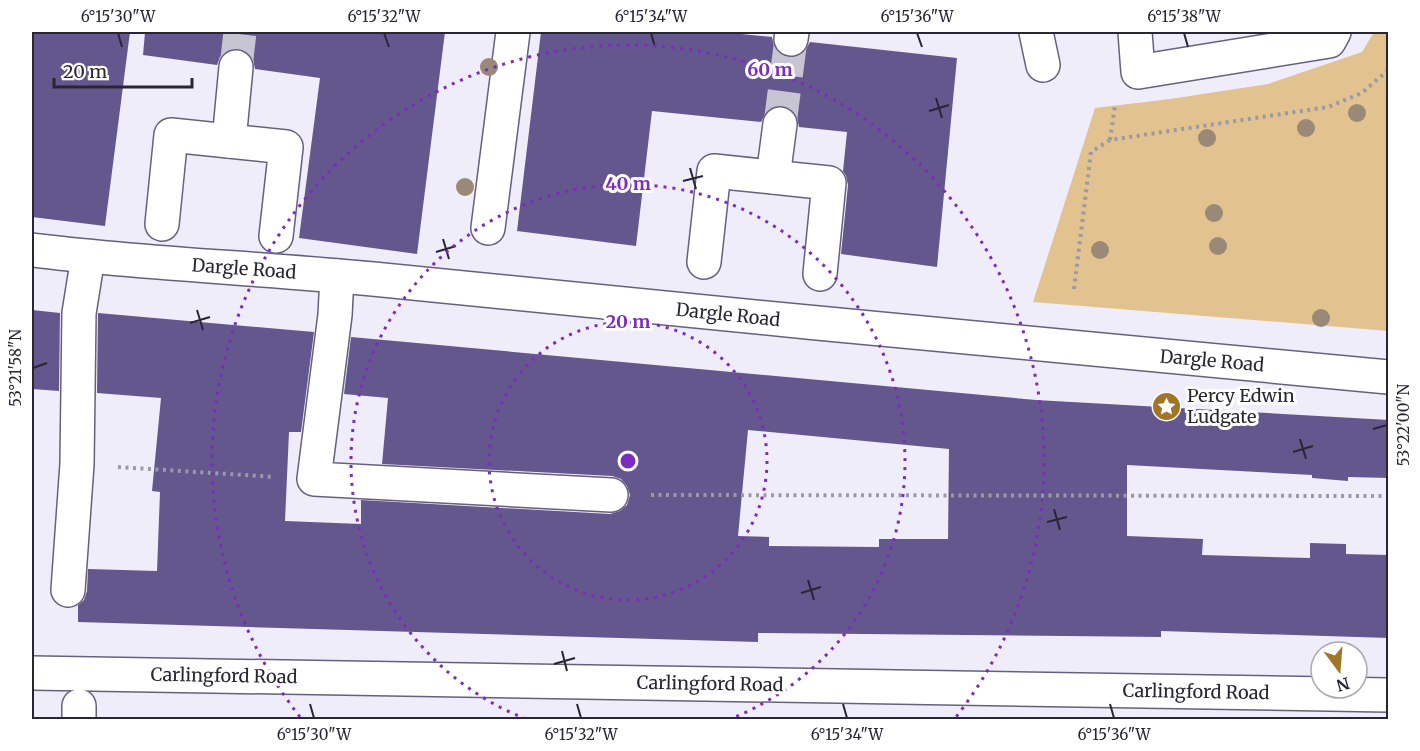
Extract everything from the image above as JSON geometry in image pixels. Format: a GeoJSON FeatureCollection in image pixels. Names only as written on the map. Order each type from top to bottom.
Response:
{"type":"FeatureCollection","features":[{"type":"Feature","properties":{"kind":"street"},"geometry":{"type":"LineString","coordinates":[[488,228],[513,32]]}},
{"type":"Feature","properties":{"kind":"street"},"geometry":{"type":"LineString","coordinates":[[1036,32],[1043,65]]}},
{"type":"Feature","properties":{"kind":"street"},"geometry":{"type":"LineString","coordinates":[[1135,32],[1138,72],[1329,41],[1334,32]]}},
{"type":"Feature","properties":{"kind":"street"},"geometry":{"type":"LineString","coordinates":[[229,141],[236,67]]}},
{"type":"Feature","properties":{"kind":"street"},"geometry":{"type":"LineString","coordinates":[[773,177],[780,124]]}},
{"type":"Feature","properties":{"kind":"street"},"geometry":{"type":"LineString","coordinates":[[162,224],[171,135],[286,147],[276,236]]}},
{"type":"Feature","properties":{"kind":"street"},"geometry":{"type":"LineString","coordinates":[[705,262],[714,171],[773,177],[829,183],[820,274]]}},
{"type":"Feature","properties":{"kind":"street","name":"Dargle Road"},"geometry":{"type":"LineString","coordinates":[[32,250],[88,257],[337,276],[898,332],[1389,377]]}},
{"type":"Feature","properties":{"kind":"street"},"geometry":{"type":"LineString","coordinates":[[68,590],[77,464],[80,312],[88,257]]}},
{"type":"Feature","properties":{"kind":"street"},"geometry":{"type":"LineString","coordinates":[[337,276],[335,315],[314,479],[612,495]]}},
{"type":"Feature","properties":{"kind":"street","name":"Carlingford Road"},"geometry":{"type":"LineString","coordinates":[[32,673],[1389,695]]}},
{"type":"Feature","properties":{"kind":"path"},"geometry":{"type":"LineString","coordinates":[[1074,289],[1091,152],[1110,140],[1328,107],[1362,93],[1389,70]]}},
{"type":"Feature","properties":{"kind":"path"},"geometry":{"type":"LineString","coordinates":[[77,464],[314,479]]}},
{"type":"Feature","properties":{"kind":"path"},"geometry":{"type":"LineString","coordinates":[[612,495],[1389,496]]}},
{"type":"Feature","properties":{"kind":"shaded area"},"geometry":{"type":"Polygon","coordinates":[[[1374,32],[1388,32],[1388,331],[1033,302],[1095,108],[1268,84],[1362,52],[1374,32]]]}},
{"type":"Feature","properties":{"kind":"building"},"geometry":{"type":"Polygon","coordinates":[[[32,32],[130,32],[105,226],[32,217],[32,32]]]}},
{"type":"Feature","properties":{"kind":"building"},"geometry":{"type":"Polygon","coordinates":[[[145,32],[445,32],[417,254],[299,238],[320,78],[255,69],[253,59],[246,51],[238,48],[228,50],[220,57],[217,65],[143,55],[145,32]]]}},
{"type":"Feature","properties":{"kind":"building"},"geometry":{"type":"Polygon","coordinates":[[[541,32],[721,32],[772,37],[779,53],[789,58],[797,57],[805,51],[810,42],[957,58],[937,267],[841,254],[848,185],[843,171],[847,132],[799,127],[797,117],[792,110],[782,105],[766,112],[761,122],[652,111],[636,246],[517,231],[541,32]]]}},
{"type":"Feature","properties":{"kind":"building"},"geometry":{"type":"Polygon","coordinates":[[[32,310],[60,313],[59,391],[32,389],[32,310]]]}},
{"type":"Feature","properties":{"kind":"building"},"geometry":{"type":"Polygon","coordinates":[[[98,313],[314,332],[301,432],[289,432],[285,521],[361,524],[361,500],[610,514],[620,511],[627,505],[630,495],[621,479],[612,476],[382,464],[388,398],[344,394],[351,337],[1036,400],[1389,420],[1389,478],[1348,477],[1348,481],[1312,478],[1312,475],[1127,465],[1127,536],[1203,539],[1202,555],[1310,558],[1310,543],[1346,544],[1346,554],[1389,555],[1389,638],[1161,631],[1161,637],[758,633],[758,642],[78,622],[78,605],[84,600],[87,591],[88,569],[157,571],[160,492],[152,491],[161,398],[97,393],[98,313]],[[748,430],[738,536],[769,537],[769,546],[879,547],[879,539],[948,539],[949,449],[748,430]]]}},
{"type":"Feature","properties":{"kind":"tunnel"},"geometry":{"type":"LineString","coordinates":[[236,67],[240,32]]}},
{"type":"Feature","properties":{"kind":"tunnel"},"geometry":{"type":"LineString","coordinates":[[780,124],[791,39]]}},
{"type":"Feature","properties":{"kind":"place","name":"Percy Edwin Ludgate"},"geometry":{"type":"Point","coordinates":[1166,406]}}]}
